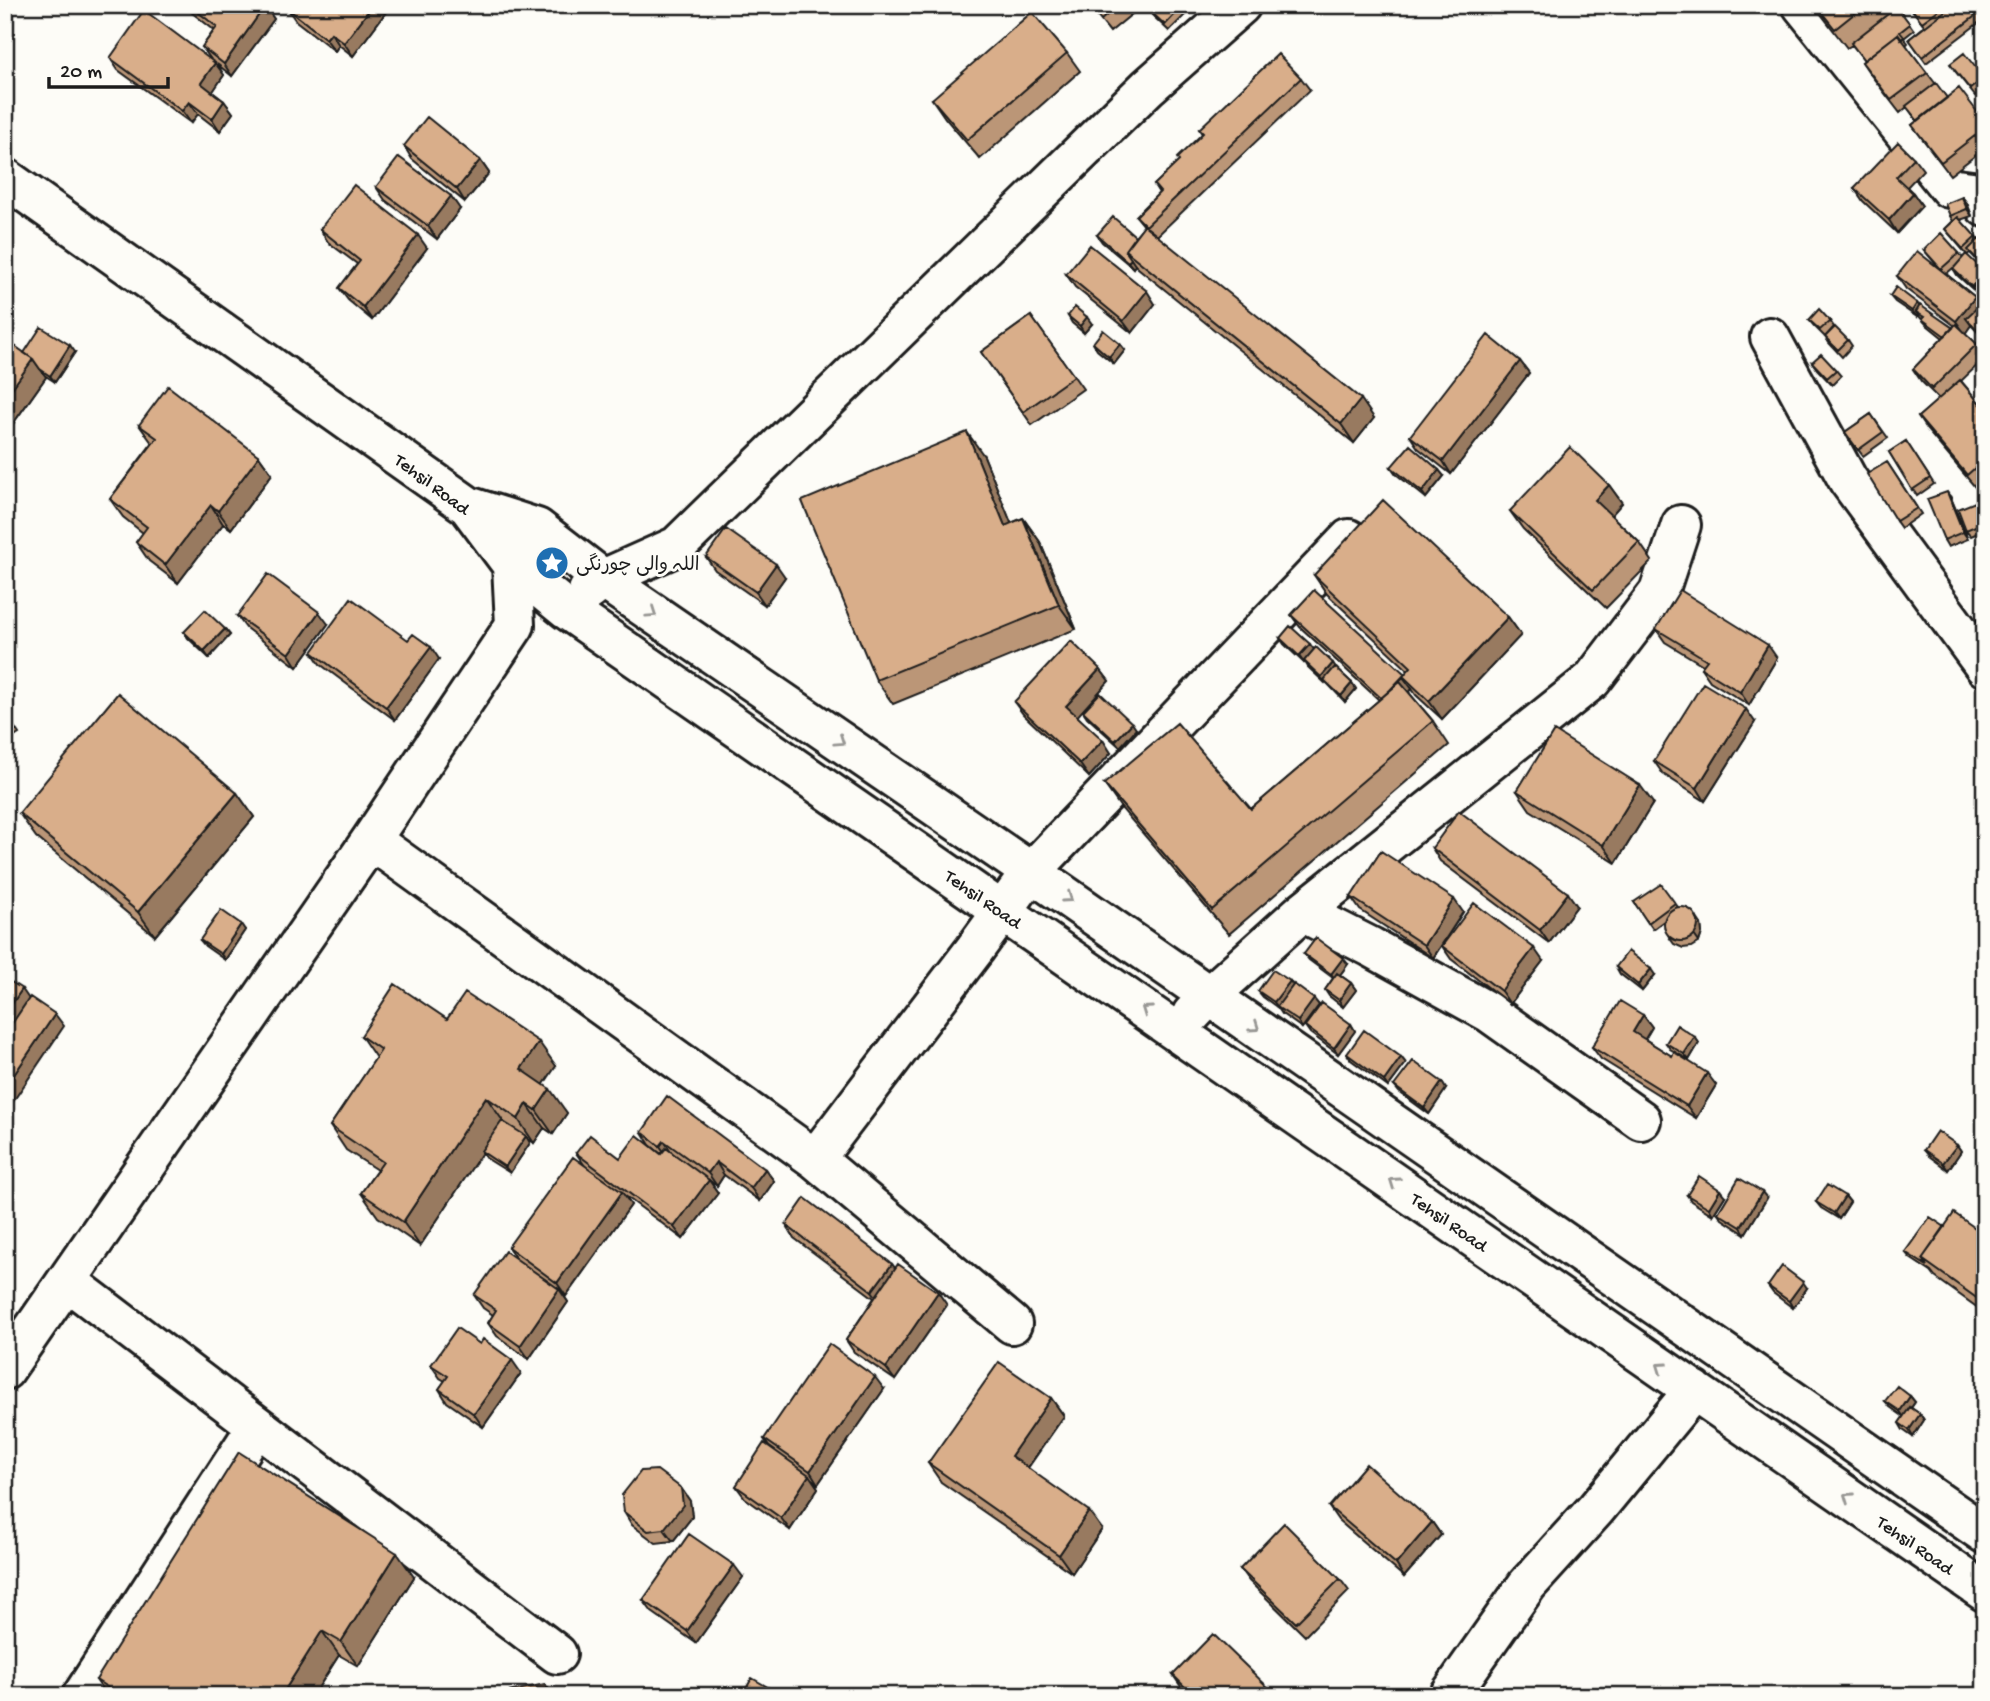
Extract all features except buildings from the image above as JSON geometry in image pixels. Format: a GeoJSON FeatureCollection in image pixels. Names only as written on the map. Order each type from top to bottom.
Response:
{"type":"FeatureCollection","features":[{"type":"Feature","properties":{"kind":"street"},"geometry":{"type":"LineString","coordinates":[[515,625],[566,610],[603,579],[677,546],[1148,87],[1241,5]]}},
{"type":"Feature","properties":{"kind":"street"},"geometry":{"type":"LineString","coordinates":[[1802,5],[1948,188],[1980,191]]}},
{"type":"Feature","properties":{"kind":"street","name":"Tehsil Road"},"geometry":{"type":"LineString","coordinates":[[5,178],[468,506],[512,565],[566,610],[1985,1592]]}},
{"type":"Feature","properties":{"kind":"street"},"geometry":{"type":"LineString","coordinates":[[1770,337],[1848,480],[1985,667]]}},
{"type":"Feature","properties":{"kind":"street"},"geometry":{"type":"LineString","coordinates":[[468,506],[537,528],[603,579],[1031,872],[1985,1534]]}},
{"type":"Feature","properties":{"kind":"street"},"geometry":{"type":"LineString","coordinates":[[815,1159],[1031,872],[1370,517]]}},
{"type":"Feature","properties":{"kind":"street"},"geometry":{"type":"LineString","coordinates":[[1177,1031],[1209,996],[1302,912],[1592,680],[1659,592],[1681,524]]}},
{"type":"Feature","properties":{"kind":"street"},"geometry":{"type":"LineString","coordinates":[[5,1370],[371,840],[515,625],[512,565],[537,528]]}},
{"type":"Feature","properties":{"kind":"street"},"geometry":{"type":"LineString","coordinates":[[371,840],[815,1159],[1012,1324]]}},
{"type":"Feature","properties":{"kind":"street"},"geometry":{"type":"LineString","coordinates":[[1302,912],[1490,1013],[1641,1120]]}},
{"type":"Feature","properties":{"kind":"street"},"geometry":{"type":"LineString","coordinates":[[67,1281],[557,1654]]}},
{"type":"Feature","properties":{"kind":"street"},"geometry":{"type":"LineString","coordinates":[[1449,1696],[1527,1585],[1596,1509],[1694,1390]]}},
{"type":"Feature","properties":{"kind":"street"},"geometry":{"type":"LineString","coordinates":[[82,1696],[257,1426]]}},
{"type":"Feature","properties":{"kind":"place","name":"اللہ والی چورنگی"},"geometry":{"type":"Point","coordinates":[552,563]}}]}
